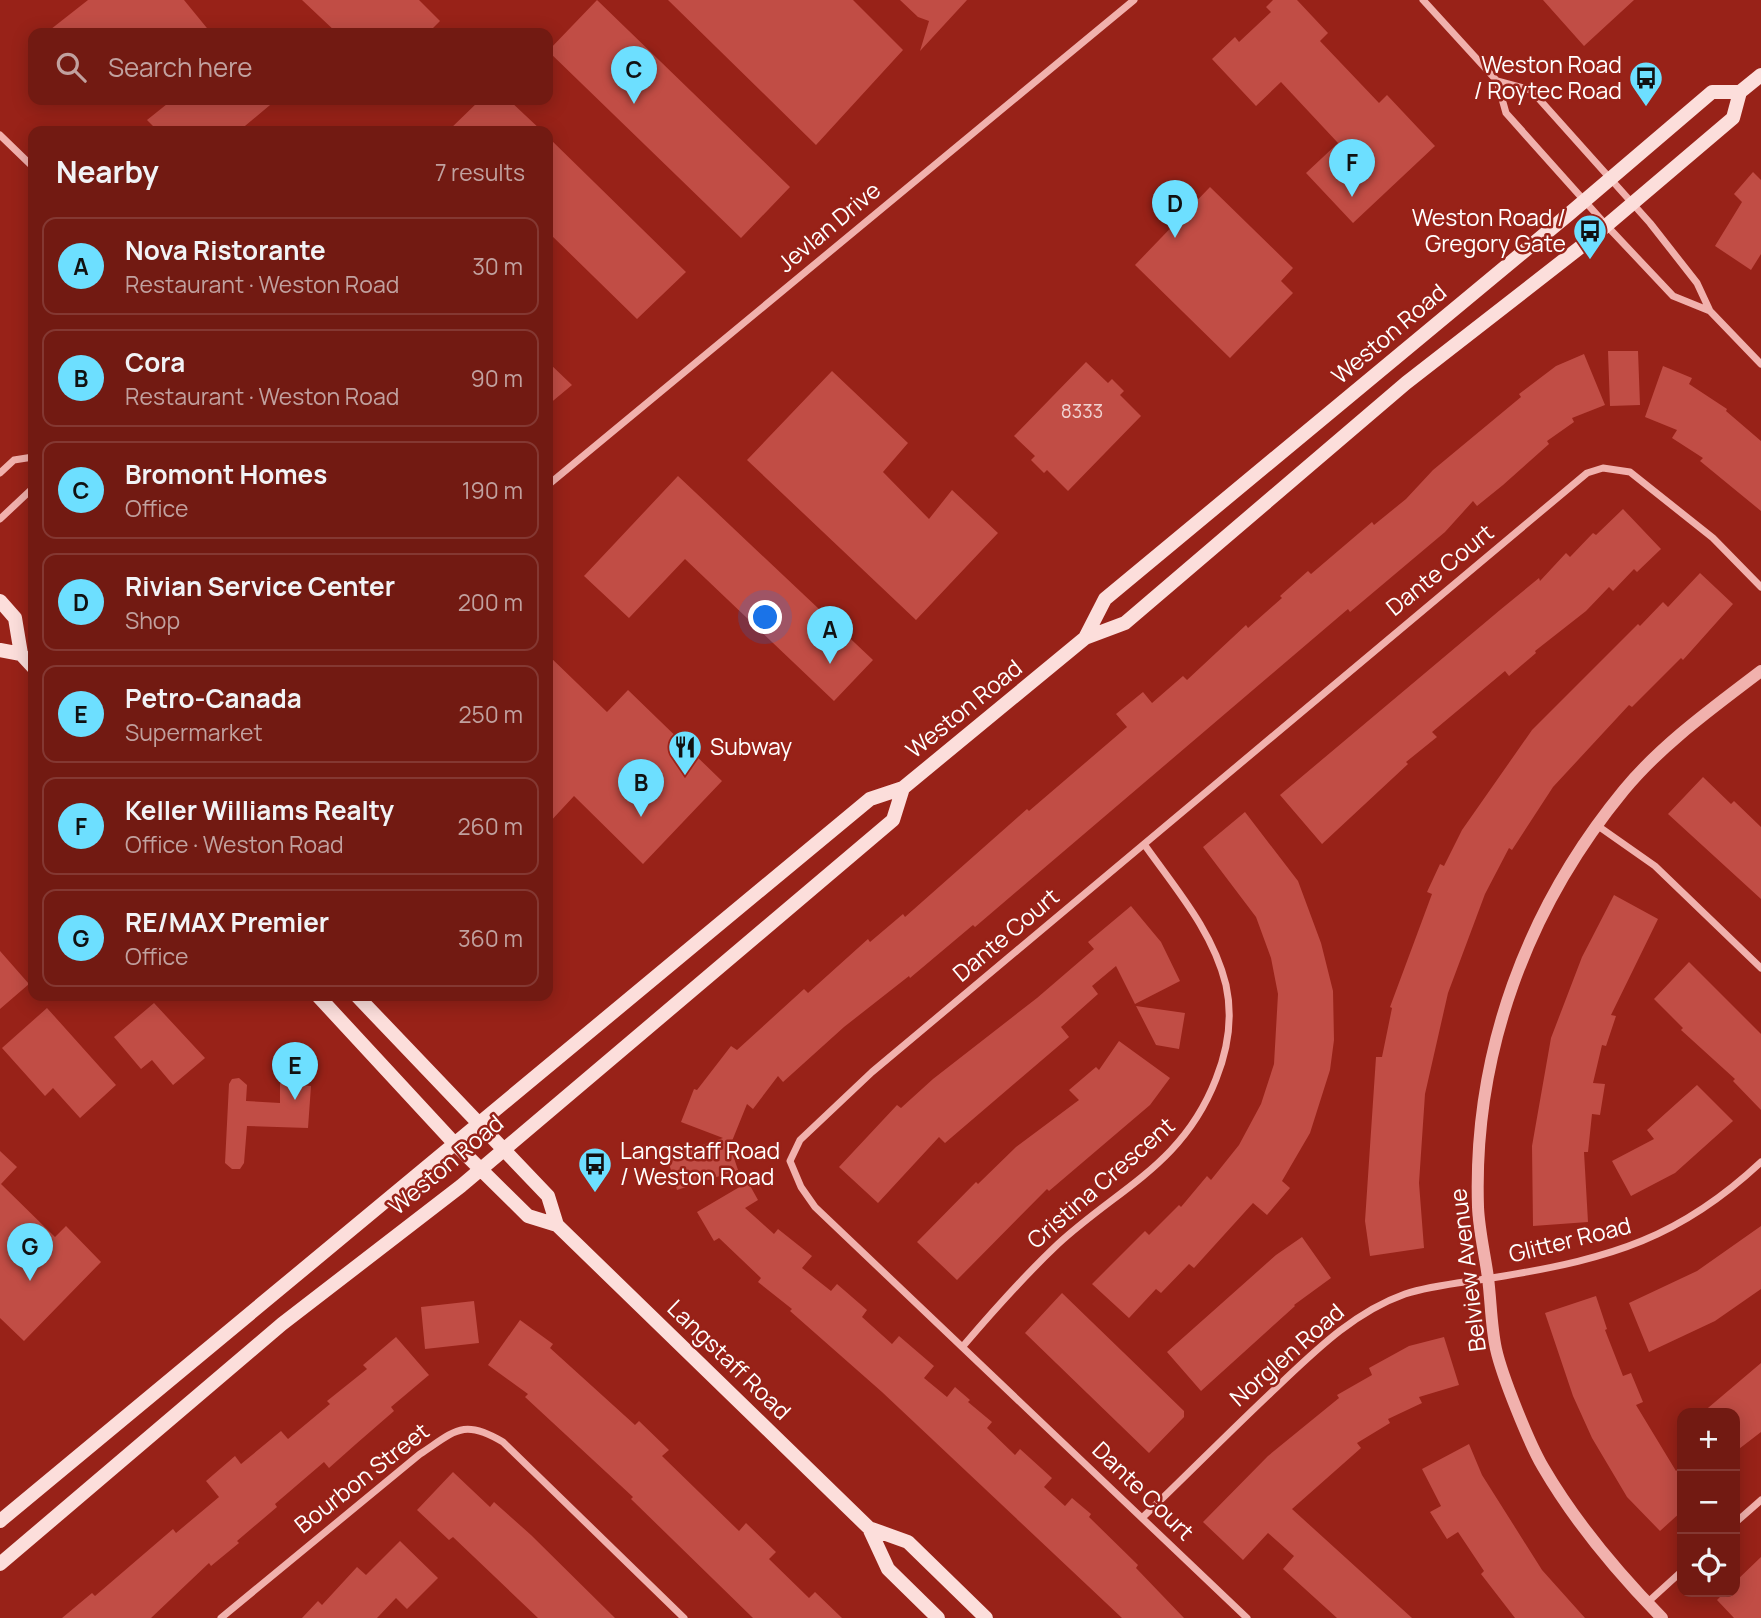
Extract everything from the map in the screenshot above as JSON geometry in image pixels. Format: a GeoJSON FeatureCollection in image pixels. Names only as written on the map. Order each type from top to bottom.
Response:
{"type":"FeatureCollection","features":[{"type":"Feature","properties":{"kind":"main road","name":"Weston Road"},"geometry":{"type":"LineString","coordinates":[[0,1521],[870,799],[903,788],[1086,638],[1125,622],[1406,383],[1607,226],[1733,118],[1740,92],[1761,75]]}},
{"type":"Feature","properties":{"kind":"main road","name":"Weston Road"},"geometry":{"type":"LineString","coordinates":[[1086,638],[1105,599],[1712,92],[1740,92]]}},
{"type":"Feature","properties":{"kind":"main road"},"geometry":{"type":"LineString","coordinates":[[0,601],[15,618],[21,654],[28,662]]}},
{"type":"Feature","properties":{"kind":"main road"},"geometry":{"type":"LineString","coordinates":[[0,650],[21,654]]}},
{"type":"Feature","properties":{"kind":"main road","name":"Weston Road"},"geometry":{"type":"LineString","coordinates":[[0,1564],[282,1324],[480,1169],[893,820],[903,788]]}},
{"type":"Feature","properties":{"kind":"main road","name":"Langstaff Road"},"geometry":{"type":"LineString","coordinates":[[323,1001],[454,1143],[528,1216],[557,1225],[869,1528],[888,1569],[938,1618]]}},
{"type":"Feature","properties":{"kind":"main road","name":"Langstaff Road"},"geometry":{"type":"LineString","coordinates":[[362,1001],[548,1196],[557,1225]]}},
{"type":"Feature","properties":{"kind":"main road","name":"Langstaff Road"},"geometry":{"type":"LineString","coordinates":[[869,1528],[908,1542],[986,1618]]}},
{"type":"Feature","properties":{"kind":"street","name":"Jevlan Drive"},"geometry":{"type":"LineString","coordinates":[[553,481],[1134,0]]}},
{"type":"Feature","properties":{"kind":"street"},"geometry":{"type":"LineString","coordinates":[[1423,0],[1497,81],[1506,113],[1607,226],[1673,296],[1710,311]]}},
{"type":"Feature","properties":{"kind":"street"},"geometry":{"type":"LineString","coordinates":[[1497,81],[1531,90],[1632,203],[1697,283],[1710,311],[1761,364]]}},
{"type":"Feature","properties":{"kind":"street"},"geometry":{"type":"LineString","coordinates":[[0,135],[28,162]]}},
{"type":"Feature","properties":{"kind":"street"},"geometry":{"type":"LineString","coordinates":[[0,473],[13,460],[28,458]]}},
{"type":"Feature","properties":{"kind":"street","name":"Dante Court"},"geometry":{"type":"LineString","coordinates":[[1247,1618],[964,1345],[815,1207],[801,1186],[790,1161],[800,1140],[872,1072],[1587,473],[1602,468],[1630,472],[1713,538],[1761,587]]}},
{"type":"Feature","properties":{"kind":"street"},"geometry":{"type":"LineString","coordinates":[[0,519],[28,493]]}},
{"type":"Feature","properties":{"kind":"street","name":"Belview Avenue"},"geometry":{"type":"LineString","coordinates":[[1662,1618],[1583,1529],[1541,1465],[1496,1350],[1478,1210],[1478,1154],[1498,1028],[1509,990],[1536,922],[1568,867],[1625,789],[1655,760],[1761,671]]}},
{"type":"Feature","properties":{"kind":"street"},"geometry":{"type":"LineString","coordinates":[[1598,826],[1655,866],[1761,968]]}},
{"type":"Feature","properties":{"kind":"street","name":"Cristina Crescent"},"geometry":{"type":"LineString","coordinates":[[964,1345],[1001,1300],[1060,1243],[1155,1168],[1193,1128],[1226,1054],[1230,1021],[1227,997],[1215,954],[1202,927],[1144,844]]}},
{"type":"Feature","properties":{"kind":"street","name":"Glitter Road"},"geometry":{"type":"LineString","coordinates":[[1488,1279],[1554,1268],[1625,1250],[1652,1238],[1717,1200],[1761,1162]]}},
{"type":"Feature","properties":{"kind":"street","name":"Norglen Road"},"geometry":{"type":"LineString","coordinates":[[1143,1517],[1326,1341],[1366,1312],[1406,1294],[1488,1279]]}},
{"type":"Feature","properties":{"kind":"street","name":"Bourbon Street"},"geometry":{"type":"LineString","coordinates":[[221,1618],[419,1454],[454,1432],[473,1427],[503,1442],[684,1618]]}},
{"type":"Feature","properties":{"kind":"street"},"geometry":{"type":"LineString","coordinates":[[1740,1519],[1761,1500]]}},
{"type":"Feature","properties":{"kind":"street"},"geometry":{"type":"LineString","coordinates":[[1648,1602],[1677,1576]]}},
{"type":"Feature","properties":{"kind":"building"},"geometry":{"type":"Polygon","coordinates":[[[88,0],[184,0],[207,28],[52,28],[88,0]]]}},
{"type":"Feature","properties":{"kind":"building"},"geometry":{"type":"Polygon","coordinates":[[[302,0],[419,0],[440,21],[433,28],[332,28],[302,0]]]}},
{"type":"Feature","properties":{"kind":"building"},"geometry":{"type":"Polygon","coordinates":[[[597,0],[790,187],[741,238],[553,56],[553,46],[597,0]]]}},
{"type":"Feature","properties":{"kind":"building"},"geometry":{"type":"Polygon","coordinates":[[[668,0],[853,0],[903,50],[816,145],[668,0]]]}},
{"type":"Feature","properties":{"kind":"building"},"geometry":{"type":"Polygon","coordinates":[[[900,0],[967,0],[920,51],[929,21],[918,17],[900,0]]]}},
{"type":"Feature","properties":{"kind":"building"},"geometry":{"type":"Polygon","coordinates":[[[1273,0],[1297,0],[1328,33],[1320,41],[1379,103],[1387,95],[1435,146],[1353,223],[1306,173],[1338,143],[1281,82],[1256,106],[1212,59],[1235,37],[1239,42],[1271,12],[1266,7],[1273,0]]]}},
{"type":"Feature","properties":{"kind":"building"},"geometry":{"type":"Polygon","coordinates":[[[1543,0],[1634,0],[1584,46],[1543,0]]]}},
{"type":"Feature","properties":{"kind":"building"},"geometry":{"type":"Polygon","coordinates":[[[166,105],[270,105],[245,126],[153,126],[147,120],[166,105]]]}},
{"type":"Feature","properties":{"kind":"building"},"geometry":{"type":"Polygon","coordinates":[[[475,105],[514,105],[537,126],[453,126],[475,105]]]}},
{"type":"Feature","properties":{"kind":"building"},"geometry":{"type":"Polygon","coordinates":[[[553,142],[686,272],[637,319],[553,237],[553,142]]]}},
{"type":"Feature","properties":{"kind":"building"},"geometry":{"type":"Polygon","coordinates":[[[1753,172],[1761,180],[1761,254],[1751,270],[1715,246],[1742,202],[1734,194],[1753,172]]]}},
{"type":"Feature","properties":{"kind":"building"},"geometry":{"type":"Polygon","coordinates":[[[1210,187],[1293,268],[1281,281],[1293,293],[1230,358],[1135,265],[1210,187]]]}},
{"type":"Feature","properties":{"kind":"building"},"geometry":{"type":"Polygon","coordinates":[[[1608,351],[1638,351],[1640,405],[1610,406],[1608,351]]]}},
{"type":"Feature","properties":{"kind":"building"},"geometry":{"type":"Polygon","coordinates":[[[1584,354],[1605,405],[1572,418],[1574,422],[1547,441],[1549,444],[1503,485],[1477,506],[1473,501],[1445,532],[1350,612],[1348,609],[975,927],[973,925],[910,978],[909,976],[844,1027],[783,1082],[778,1076],[753,1109],[747,1104],[730,1146],[738,1170],[677,1190],[667,1157],[723,1138],[681,1122],[694,1089],[697,1090],[731,1046],[737,1050],[804,989],[808,993],[868,939],[870,942],[903,914],[905,917],[1027,809],[1029,811],[1127,727],[1116,714],[1143,692],[1152,703],[1183,676],[1187,680],[1246,625],[1248,628],[1282,598],[1280,596],[1308,571],[1311,574],[1372,522],[1374,525],[1406,499],[1433,470],[1521,397],[1519,394],[1556,366],[1584,354]]]}},
{"type":"Feature","properties":{"kind":"building"},"geometry":{"type":"Polygon","coordinates":[[[1086,362],[1108,383],[1112,379],[1124,391],[1120,395],[1141,416],[1068,491],[1047,470],[1044,473],[1031,460],[1035,456],[1014,436],[1086,362]]]}},
{"type":"Feature","properties":{"kind":"building"},"geometry":{"type":"Polygon","coordinates":[[[1663,366],[1692,378],[1689,384],[1727,409],[1726,411],[1761,441],[1761,511],[1700,461],[1703,458],[1672,438],[1677,430],[1645,417],[1663,366]]]}},
{"type":"Feature","properties":{"kind":"building"},"geometry":{"type":"Polygon","coordinates":[[[553,367],[572,385],[553,401],[553,367]]]}},
{"type":"Feature","properties":{"kind":"building"},"geometry":{"type":"Polygon","coordinates":[[[832,371],[908,443],[883,472],[929,519],[952,490],[998,533],[916,620],[747,460],[832,371]]]}},
{"type":"Feature","properties":{"kind":"building"},"geometry":{"type":"Polygon","coordinates":[[[678,476],[873,660],[834,701],[685,559],[629,618],[584,576],[678,476]]]}},
{"type":"Feature","properties":{"kind":"building"},"geometry":{"type":"Polygon","coordinates":[[[1623,509],[1661,549],[1637,572],[1634,569],[1613,591],[1609,587],[1586,611],[1535,651],[1536,653],[1509,676],[1505,671],[1432,732],[1437,737],[1406,762],[1408,764],[1322,844],[1280,795],[1539,578],[1540,581],[1566,553],[1570,557],[1593,533],[1596,535],[1623,509]]]}},
{"type":"Feature","properties":{"kind":"building"},"geometry":{"type":"Polygon","coordinates":[[[1700,573],[1733,604],[1683,660],[1681,658],[1632,707],[1629,705],[1553,787],[1512,850],[1509,848],[1485,894],[1448,993],[1425,1094],[1419,1183],[1424,1248],[1370,1256],[1365,1221],[1376,1057],[1382,1057],[1392,1008],[1390,1007],[1432,894],[1427,892],[1440,864],[1444,866],[1462,830],[1532,730],[1638,624],[1640,626],[1663,602],[1668,607],[1700,573]]]}},
{"type":"Feature","properties":{"kind":"building"},"geometry":{"type":"Polygon","coordinates":[[[553,660],[607,712],[628,690],[722,781],[643,864],[574,796],[553,819],[553,660]]]}},
{"type":"Feature","properties":{"kind":"building"},"geometry":{"type":"Polygon","coordinates":[[[1703,777],[1731,804],[1734,801],[1761,827],[1761,899],[1668,814],[1703,777]]]}},
{"type":"Feature","properties":{"kind":"building"},"geometry":{"type":"Polygon","coordinates":[[[1245,812],[1298,881],[1321,943],[1333,991],[1334,1040],[1330,1070],[1310,1133],[1282,1181],[1290,1188],[1267,1215],[1253,1203],[1194,1268],[1189,1264],[1161,1293],[1156,1289],[1129,1318],[1092,1284],[1145,1231],[1149,1235],[1179,1205],[1181,1207],[1207,1176],[1211,1180],[1239,1145],[1261,1104],[1274,1064],[1278,994],[1271,958],[1256,917],[1203,847],[1245,812]]]}},
{"type":"Feature","properties":{"kind":"building"},"geometry":{"type":"Polygon","coordinates":[[[1614,895],[1658,919],[1611,1015],[1616,1016],[1606,1046],[1602,1045],[1593,1083],[1605,1084],[1600,1115],[1592,1114],[1588,1152],[1584,1152],[1588,1222],[1533,1226],[1532,1146],[1551,1038],[1582,957],[1614,895]]]}},
{"type":"Feature","properties":{"kind":"building"},"geometry":{"type":"Polygon","coordinates":[[[1131,906],[1161,942],[1180,981],[1135,1004],[1116,966],[1092,986],[1098,994],[1061,1027],[1069,1037],[945,1143],[939,1137],[878,1203],[839,1167],[897,1105],[901,1108],[933,1079],[1037,998],[1094,949],[1088,942],[1131,906]]]}},
{"type":"Feature","properties":{"kind":"building"},"geometry":{"type":"Polygon","coordinates":[[[0,951],[28,985],[0,1009],[0,951]]]}},
{"type":"Feature","properties":{"kind":"building"},"geometry":{"type":"Polygon","coordinates":[[[1689,962],[1761,1034],[1761,1110],[1733,1081],[1735,1079],[1681,1030],[1683,1028],[1654,999],[1689,962]]]}},
{"type":"Feature","properties":{"kind":"building"},"geometry":{"type":"Polygon","coordinates":[[[154,1003],[205,1058],[173,1085],[152,1060],[141,1069],[114,1037],[154,1003]]]}},
{"type":"Feature","properties":{"kind":"building"},"geometry":{"type":"Polygon","coordinates":[[[1136,1006],[1185,1013],[1179,1049],[1156,1045],[1136,1006]]]}},
{"type":"Feature","properties":{"kind":"building"},"geometry":{"type":"Polygon","coordinates":[[[47,1008],[116,1085],[80,1118],[53,1088],[45,1096],[2,1048],[47,1008]]]}},
{"type":"Feature","properties":{"kind":"building"},"geometry":{"type":"Polygon","coordinates":[[[1119,1041],[1170,1078],[1150,1105],[1049,1191],[1047,1189],[957,1280],[917,1242],[976,1182],[978,1184],[1016,1147],[1079,1100],[1069,1090],[1096,1067],[1099,1070],[1119,1041]]]}},
{"type":"Feature","properties":{"kind":"building"},"geometry":{"type":"Polygon","coordinates":[[[239,1078],[247,1085],[246,1101],[280,1103],[280,1083],[311,1086],[308,1128],[247,1126],[244,1163],[240,1169],[232,1169],[225,1163],[229,1084],[232,1079],[239,1078]]]}},
{"type":"Feature","properties":{"kind":"building"},"geometry":{"type":"Polygon","coordinates":[[[1697,1085],[1733,1121],[1675,1173],[1631,1196],[1612,1161],[1654,1139],[1647,1130],[1697,1085]]]}},
{"type":"Feature","properties":{"kind":"building"},"geometry":{"type":"Polygon","coordinates":[[[0,1151],[17,1167],[1,1184],[55,1237],[66,1226],[101,1262],[24,1341],[0,1318],[0,1151]]]}},
{"type":"Feature","properties":{"kind":"building"},"geometry":{"type":"Polygon","coordinates":[[[748,1182],[758,1200],[745,1208],[774,1234],[778,1229],[812,1256],[802,1268],[831,1291],[837,1284],[867,1310],[862,1317],[892,1344],[899,1336],[934,1366],[924,1378],[947,1397],[955,1387],[970,1400],[968,1402],[992,1422],[987,1428],[1015,1455],[1020,1449],[1052,1478],[1044,1487],[1065,1506],[1072,1498],[1091,1514],[1089,1517],[1138,1565],[1136,1568],[1184,1618],[1122,1618],[882,1392],[790,1311],[792,1309],[758,1282],[761,1278],[719,1238],[714,1241],[697,1212],[748,1182]]]}},
{"type":"Feature","properties":{"kind":"building"},"geometry":{"type":"Polygon","coordinates":[[[1761,1226],[1761,1289],[1715,1321],[1649,1352],[1629,1303],[1697,1271],[1761,1226]]]}},
{"type":"Feature","properties":{"kind":"building"},"geometry":{"type":"Polygon","coordinates":[[[1302,1237],[1331,1278],[1294,1305],[1201,1391],[1167,1352],[1276,1255],[1302,1237]]]}},
{"type":"Feature","properties":{"kind":"building"},"geometry":{"type":"Polygon","coordinates":[[[1062,1293],[1184,1411],[1184,1417],[1149,1453],[1025,1333],[1062,1293]]]}},
{"type":"Feature","properties":{"kind":"building"},"geometry":{"type":"Polygon","coordinates":[[[1596,1296],[1607,1329],[1605,1330],[1623,1376],[1631,1373],[1643,1402],[1636,1405],[1677,1470],[1677,1516],[1660,1531],[1627,1497],[1592,1438],[1573,1396],[1545,1313],[1596,1296]]]}},
{"type":"Feature","properties":{"kind":"building"},"geometry":{"type":"Polygon","coordinates":[[[474,1301],[479,1343],[425,1349],[421,1307],[474,1301]]]}},
{"type":"Feature","properties":{"kind":"building"},"geometry":{"type":"Polygon","coordinates":[[[520,1320],[553,1344],[550,1348],[635,1425],[639,1421],[669,1450],[662,1456],[739,1531],[746,1523],[776,1552],[769,1559],[809,1598],[815,1592],[842,1618],[753,1618],[631,1499],[633,1497],[525,1397],[528,1394],[488,1365],[520,1320]]]}},
{"type":"Feature","properties":{"kind":"building"},"geometry":{"type":"Polygon","coordinates":[[[396,1337],[429,1375],[391,1407],[394,1411],[329,1468],[324,1462],[275,1504],[277,1507],[237,1541],[239,1543],[211,1566],[209,1563],[151,1618],[62,1618],[92,1593],[95,1596],[173,1529],[176,1533],[219,1497],[206,1481],[235,1456],[241,1464],[281,1431],[288,1439],[330,1404],[327,1401],[367,1369],[363,1365],[396,1337]]]}},
{"type":"Feature","properties":{"kind":"building"},"geometry":{"type":"Polygon","coordinates":[[[1444,1337],[1459,1385],[1419,1397],[1422,1403],[1388,1419],[1390,1423],[1357,1443],[1361,1448],[1292,1509],[1412,1618],[1337,1618],[1283,1569],[1294,1556],[1268,1533],[1243,1560],[1203,1522],[1268,1456],[1339,1398],[1337,1395],[1372,1375],[1369,1368],[1409,1346],[1444,1337]]]}},
{"type":"Feature","properties":{"kind":"building"},"geometry":{"type":"Polygon","coordinates":[[[1761,1363],[1761,1432],[1740,1448],[1740,1408],[1708,1408],[1761,1363]]]}},
{"type":"Feature","properties":{"kind":"building"},"geometry":{"type":"Polygon","coordinates":[[[1469,1444],[1482,1475],[1542,1570],[1585,1618],[1515,1618],[1481,1574],[1484,1571],[1458,1532],[1447,1539],[1430,1512],[1441,1506],[1422,1469],[1469,1444]]]}},
{"type":"Feature","properties":{"kind":"building"},"geometry":{"type":"Polygon","coordinates":[[[453,1472],[490,1507],[494,1502],[531,1535],[615,1618],[538,1618],[453,1537],[449,1540],[417,1510],[453,1472]]]}},
{"type":"Feature","properties":{"kind":"building"},"geometry":{"type":"Polygon","coordinates":[[[400,1541],[438,1578],[407,1609],[396,1598],[377,1618],[302,1618],[318,1601],[322,1605],[357,1567],[366,1575],[400,1541]]]}},
{"type":"Feature","properties":{"kind":"building"},"geometry":{"type":"Polygon","coordinates":[[[1761,1557],[1761,1618],[1734,1618],[1717,1600],[1720,1597],[1740,1597],[1740,1577],[1761,1557]]]}},
{"type":"Feature","properties":{"kind":"place","name":"Bromont Homes"},"geometry":{"type":"Point","coordinates":[634,104]}},
{"type":"Feature","properties":{"kind":"place","name":"Weston Road / Roytec Road"},"geometry":{"type":"Point","coordinates":[1646,108]}},
{"type":"Feature","properties":{"kind":"place","name":"Keller Williams Realty"},"geometry":{"type":"Point","coordinates":[1352,197]}},
{"type":"Feature","properties":{"kind":"place","name":"Rivian Service Center"},"geometry":{"type":"Point","coordinates":[1175,238]}},
{"type":"Feature","properties":{"kind":"place","name":"Weston Road / Gregory Gate"},"geometry":{"type":"Point","coordinates":[1590,261]}},
{"type":"Feature","properties":{"kind":"place","name":"Nova Ristorante"},"geometry":{"type":"Point","coordinates":[830,664]}},
{"type":"Feature","properties":{"kind":"place","name":"Subway"},"geometry":{"type":"Point","coordinates":[685,777]}},
{"type":"Feature","properties":{"kind":"place","name":"Cora"},"geometry":{"type":"Point","coordinates":[641,817]}},
{"type":"Feature","properties":{"kind":"place","name":"Petro-Canada"},"geometry":{"type":"Point","coordinates":[295,1100]}},
{"type":"Feature","properties":{"kind":"place","name":"Langstaff Road / Weston Road"},"geometry":{"type":"Point","coordinates":[595,1194]}},
{"type":"Feature","properties":{"kind":"place","name":"RE/MAX Premier"},"geometry":{"type":"Point","coordinates":[30,1281]}}]}
